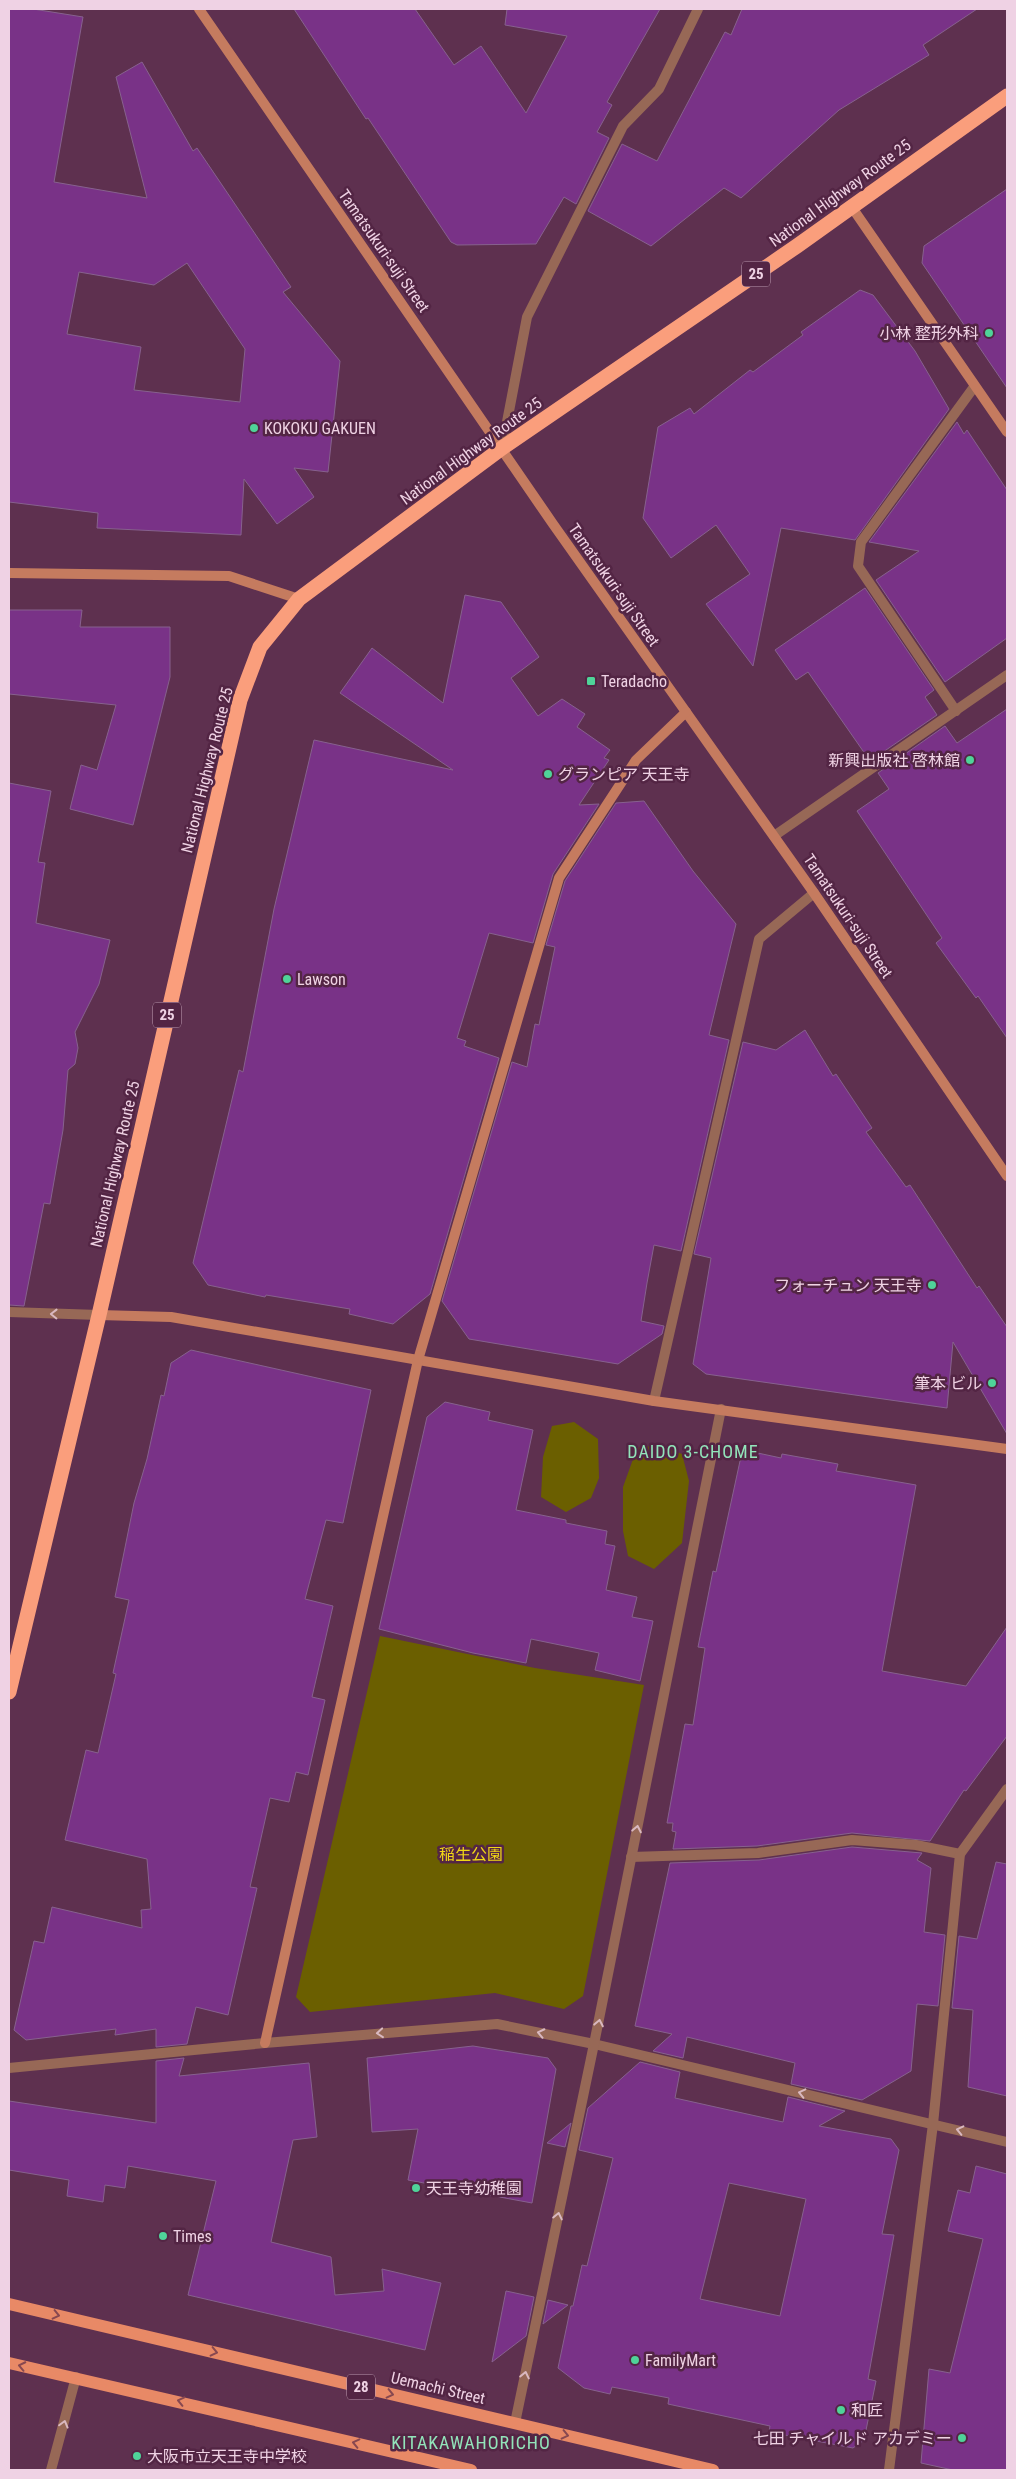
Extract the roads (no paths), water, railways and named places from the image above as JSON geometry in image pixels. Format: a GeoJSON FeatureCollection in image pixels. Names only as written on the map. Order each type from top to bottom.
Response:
{"type":"FeatureCollection","features":[{"type":"Feature","properties":{"kind":"highway","name":"National Highway Route 25"},"geometry":{"type":"LineString","coordinates":[[9,1692],[99,1315],[240,700],[260,647],[299,599],[502,448],[798,246],[851,206],[1007,96]]}},
{"type":"Feature","properties":{"kind":"main road","name":"Uemachi Street"},"geometry":{"type":"LineString","coordinates":[[9,2304],[713,2470]]}},
{"type":"Feature","properties":{"kind":"main road"},"geometry":{"type":"LineString","coordinates":[[9,2363],[471,2470]]}},
{"type":"Feature","properties":{"kind":"street","name":"Tamatsukuri-suji Street"},"geometry":{"type":"LineString","coordinates":[[199,9],[553,524],[814,893],[1007,1176]]}},
{"type":"Feature","properties":{"kind":"street"},"geometry":{"type":"LineString","coordinates":[[502,448],[527,317],[623,126],[659,89],[698,9]]}},
{"type":"Feature","properties":{"kind":"street"},"geometry":{"type":"LineString","coordinates":[[851,206],[974,387],[1007,432]]}},
{"type":"Feature","properties":{"kind":"street"},"geometry":{"type":"LineString","coordinates":[[956,711],[858,566],[861,542],[974,387]]}},
{"type":"Feature","properties":{"kind":"street"},"geometry":{"type":"LineString","coordinates":[[9,573],[229,576],[299,599]]}},
{"type":"Feature","properties":{"kind":"street"},"geometry":{"type":"LineString","coordinates":[[774,836],[1007,675]]}},
{"type":"Feature","properties":{"kind":"street"},"geometry":{"type":"LineString","coordinates":[[265,2043],[418,1360],[560,878],[636,760],[686,712]]}},
{"type":"Feature","properties":{"kind":"street"},"geometry":{"type":"LineString","coordinates":[[654,1401],[758,939],[814,893]]}},
{"type":"Feature","properties":{"kind":"street"},"geometry":{"type":"LineString","coordinates":[[9,1312],[171,1317],[654,1401],[1007,1449]]}},
{"type":"Feature","properties":{"kind":"street"},"geometry":{"type":"LineString","coordinates":[[515,2423],[594,2044],[720,1409]]}},
{"type":"Feature","properties":{"kind":"street"},"geometry":{"type":"LineString","coordinates":[[889,2470],[933,2124],[960,1854],[1007,1789]]}},
{"type":"Feature","properties":{"kind":"street"},"geometry":{"type":"LineString","coordinates":[[631,1857],[758,1853],[852,1840],[916,1845],[960,1854]]}},
{"type":"Feature","properties":{"kind":"street"},"geometry":{"type":"LineString","coordinates":[[9,2068],[265,2043],[497,2024],[594,2044],[1007,2142]]}},
{"type":"Feature","properties":{"kind":"street"},"geometry":{"type":"LineString","coordinates":[[51,2470],[76,2377]]}},
{"type":"Feature","properties":{"kind":"place","name":"小林 整形外科"},"geometry":{"type":"Point","coordinates":[989,333]}},
{"type":"Feature","properties":{"kind":"place","name":"KOKOKU GAKUEN"},"geometry":{"type":"Point","coordinates":[254,428]}},
{"type":"Feature","properties":{"kind":"place","name":"Teradacho"},"geometry":{"type":"Point","coordinates":[591,681]}},
{"type":"Feature","properties":{"kind":"place","name":"新興出版社 啓林館"},"geometry":{"type":"Point","coordinates":[970,760]}},
{"type":"Feature","properties":{"kind":"place","name":"グランピア 天王寺"},"geometry":{"type":"Point","coordinates":[548,774]}},
{"type":"Feature","properties":{"kind":"place","name":"Lawson"},"geometry":{"type":"Point","coordinates":[287,979]}},
{"type":"Feature","properties":{"kind":"place","name":"フォーチュン 天王寺"},"geometry":{"type":"Point","coordinates":[932,1285]}},
{"type":"Feature","properties":{"kind":"place","name":"筆本 ビル"},"geometry":{"type":"Point","coordinates":[992,1383]}},
{"type":"Feature","properties":{"kind":"place","name":"天王寺幼稚園"},"geometry":{"type":"Point","coordinates":[416,2188]}},
{"type":"Feature","properties":{"kind":"place","name":"Times"},"geometry":{"type":"Point","coordinates":[163,2236]}},
{"type":"Feature","properties":{"kind":"place","name":"FamilyMart"},"geometry":{"type":"Point","coordinates":[635,2360]}},
{"type":"Feature","properties":{"kind":"place","name":"和匠"},"geometry":{"type":"Point","coordinates":[841,2410]}},
{"type":"Feature","properties":{"kind":"place","name":"七田 チャイルド アカデミー"},"geometry":{"type":"Point","coordinates":[962,2438]}},
{"type":"Feature","properties":{"kind":"place","name":"大阪市立天王寺中学校"},"geometry":{"type":"Point","coordinates":[137,2456]}},
{"type":"Feature","properties":{"kind":"district","name":"DAIDO 3-CHOME"},"geometry":{"type":"Point","coordinates":[693,1451]}},
{"type":"Feature","properties":{"kind":"district","name":"KITAKAWAHORICHO"},"geometry":{"type":"Point","coordinates":[471,2442]}},
{"type":"Feature","properties":{"kind":"park label","name":"稲生公園"},"geometry":{"type":"Point","coordinates":[471,1854]}}]}
